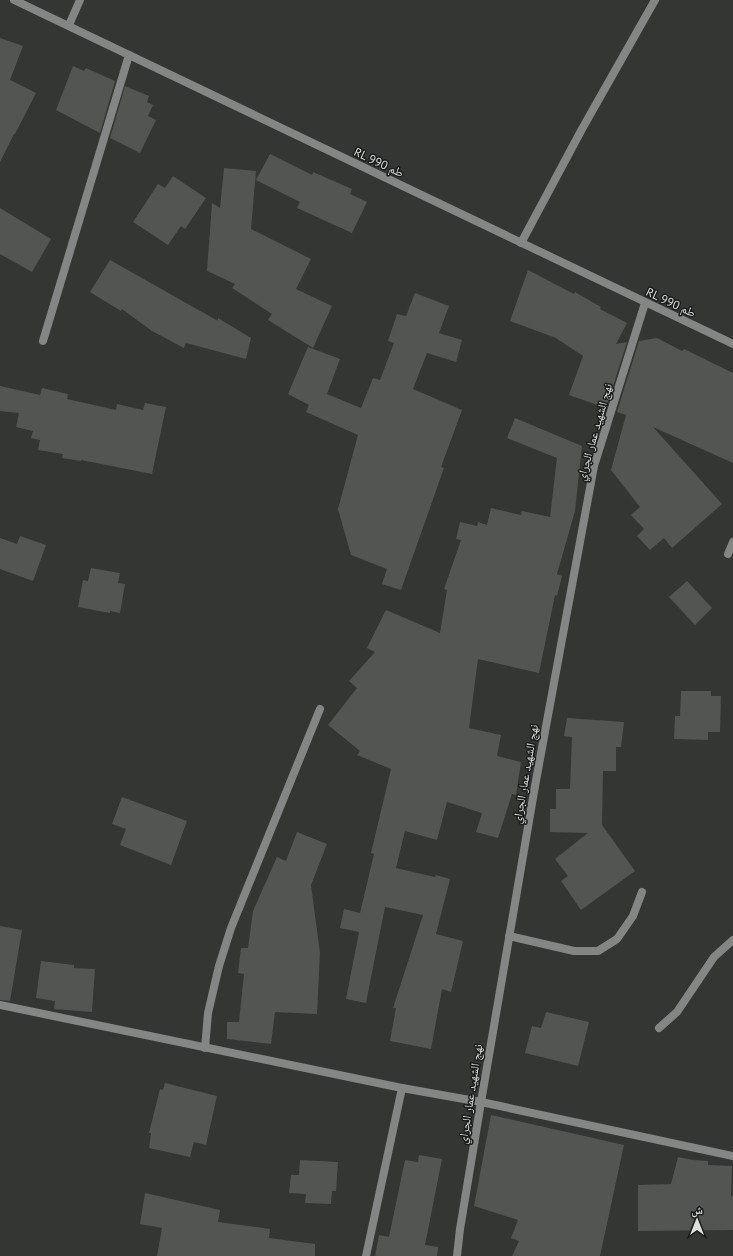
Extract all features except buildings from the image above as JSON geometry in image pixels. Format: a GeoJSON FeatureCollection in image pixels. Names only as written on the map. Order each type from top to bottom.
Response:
{"type":"FeatureCollection","features":[{"type":"Feature","properties":{"kind":"street","name":"RL طم 990"},"geometry":{"type":"LineString","coordinates":[[14,0],[733,344]]}},
{"type":"Feature","properties":{"kind":"street"},"geometry":{"type":"LineString","coordinates":[[69,26],[80,0]]}},
{"type":"Feature","properties":{"kind":"street"},"geometry":{"type":"LineString","coordinates":[[521,243],[582,129],[655,0]]}},
{"type":"Feature","properties":{"kind":"street"},"geometry":{"type":"LineString","coordinates":[[43,341],[129,55]]}},
{"type":"Feature","properties":{"kind":"street","name":"نهج الشهيد عمار الجراي"},"geometry":{"type":"LineString","coordinates":[[457,1256],[460,1229],[509,936],[594,466],[645,303]]}},
{"type":"Feature","properties":{"kind":"street"},"geometry":{"type":"LineString","coordinates":[[728,554],[733,542]]}},
{"type":"Feature","properties":{"kind":"street"},"geometry":{"type":"LineString","coordinates":[[205,1048],[208,1012],[219,966],[231,928],[320,709]]}},
{"type":"Feature","properties":{"kind":"street"},"geometry":{"type":"LineString","coordinates":[[509,936],[574,951],[598,951],[617,939],[633,916],[642,892]]}},
{"type":"Feature","properties":{"kind":"street"},"geometry":{"type":"LineString","coordinates":[[659,1028],[677,1012],[714,957],[733,940]]}},
{"type":"Feature","properties":{"kind":"street"},"geometry":{"type":"LineString","coordinates":[[0,1005],[402,1088],[481,1102],[733,1156]]}},
{"type":"Feature","properties":{"kind":"street"},"geometry":{"type":"LineString","coordinates":[[366,1256],[402,1088]]}}]}
